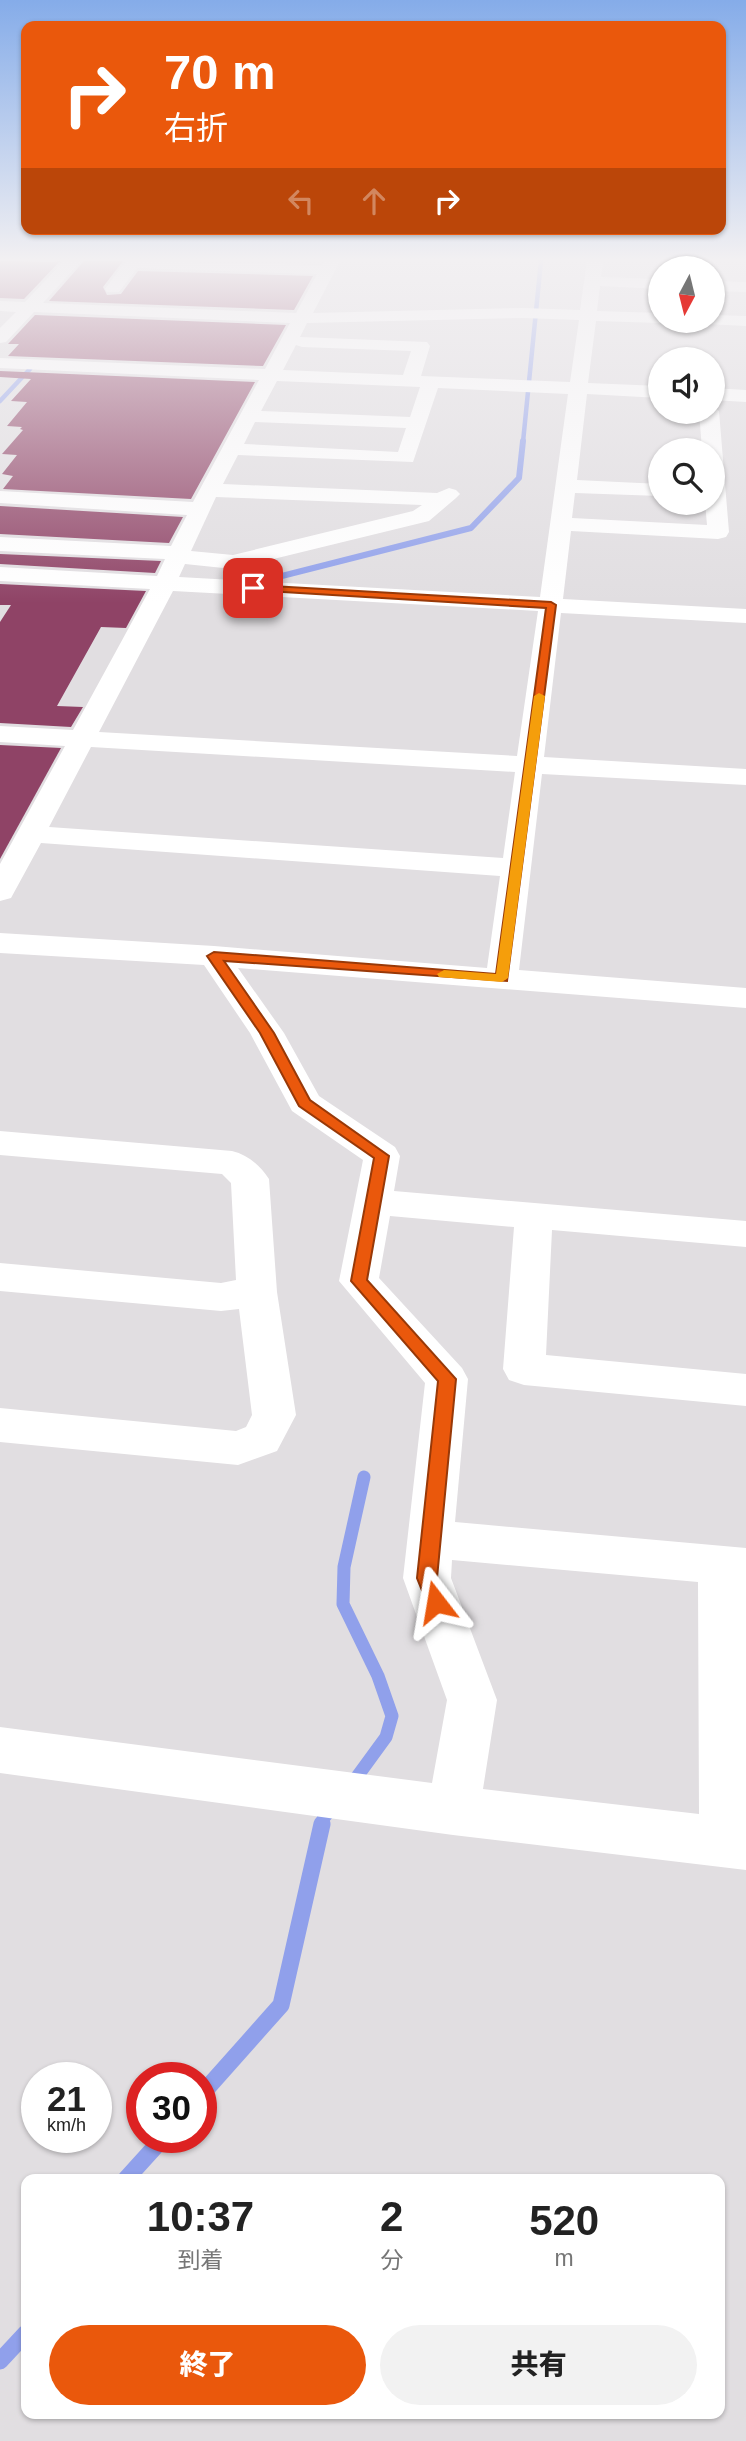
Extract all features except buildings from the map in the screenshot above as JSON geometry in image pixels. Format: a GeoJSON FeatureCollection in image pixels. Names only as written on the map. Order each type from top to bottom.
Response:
{"type":"FeatureCollection","features":[{"type":"Feature","properties":{"kind":"street"},"geometry":{"type":"LineString","coordinates":[[0,892],[171,570],[204,499],[270,375],[648,392]]}},
{"type":"Feature","properties":{"kind":"street"},"geometry":{"type":"LineString","coordinates":[[410,381],[412,375]]}},
{"type":"Feature","properties":{"kind":"street"},"geometry":{"type":"LineString","coordinates":[[502,978],[581,375]]}},
{"type":"Feature","properties":{"kind":"street"},"geometry":{"type":"LineString","coordinates":[[315,419],[333,378]]}},
{"type":"Feature","properties":{"kind":"street"},"geometry":{"type":"LineString","coordinates":[[231,449],[406,458],[431,382]]}},
{"type":"Feature","properties":{"kind":"street"},"geometry":{"type":"LineString","coordinates":[[725,395],[746,396]]}},
{"type":"Feature","properties":{"kind":"street"},"geometry":{"type":"LineString","coordinates":[[248,416],[418,423]]}},
{"type":"Feature","properties":{"kind":"street"},"geometry":{"type":"LineString","coordinates":[[566,485],[648,489]]}},
{"type":"Feature","properties":{"kind":"street"},"geometry":{"type":"LineString","coordinates":[[0,497],[446,497],[422,516],[233,562],[171,570],[0,574]]}},
{"type":"Feature","properties":{"kind":"street"},"geometry":{"type":"LineString","coordinates":[[561,524],[718,532],[719,515]]}},
{"type":"Feature","properties":{"kind":"street"},"geometry":{"type":"LineString","coordinates":[[0,544],[171,570],[551,605],[746,616]]}},
{"type":"Feature","properties":{"kind":"street"},"geometry":{"type":"LineString","coordinates":[[0,734],[746,777]]}},
{"type":"Feature","properties":{"kind":"street"},"geometry":{"type":"LineString","coordinates":[[31,834],[517,868]]}},
{"type":"Feature","properties":{"kind":"street"},"geometry":{"type":"LineString","coordinates":[[0,943],[214,956],[746,998]]}},
{"type":"Feature","properties":{"kind":"street"},"geometry":{"type":"LineString","coordinates":[[214,956],[267,1033],[304,1103],[382,1156],[359,1281],[447,1379],[427,1578],[472,1700],[453,1810]]}},
{"type":"Feature","properties":{"kind":"street"},"geometry":{"type":"LineString","coordinates":[[0,1143],[232,1163],[250,1179],[257,1292],[274,1415],[262,1439],[238,1448],[0,1425]]}},
{"type":"Feature","properties":{"kind":"street"},"geometry":{"type":"LineString","coordinates":[[373,1202],[746,1234]]}},
{"type":"Feature","properties":{"kind":"street"},"geometry":{"type":"LineString","coordinates":[[534,1215],[524,1369],[746,1390]]}},
{"type":"Feature","properties":{"kind":"street"},"geometry":{"type":"LineString","coordinates":[[0,1277],[220,1297],[257,1292]]}},
{"type":"Feature","properties":{"kind":"street"},"geometry":{"type":"LineString","coordinates":[[0,1750],[453,1810],[736,1844],[733,1566],[431,1539]]}},
{"type":"Feature","properties":{"kind":"waterway"},"geometry":{"type":"LineString","coordinates":[[0,401],[24,375]]}},
{"type":"Feature","properties":{"kind":"waterway"},"geometry":{"type":"LineString","coordinates":[[523,442],[530,375]]}},
{"type":"Feature","properties":{"kind":"waterway"},"geometry":{"type":"LineString","coordinates":[[232,581],[270,579],[471,528],[519,478],[523,441]]}},
{"type":"Feature","properties":{"kind":"waterway"},"geometry":{"type":"LineString","coordinates":[[351,1785],[386,1737],[392,1716],[378,1676],[343,1604],[344,1567],[364,1477]]}},
{"type":"Feature","properties":{"kind":"waterway"},"geometry":{"type":"LineString","coordinates":[[321,1826],[332,1808]]}},
{"type":"Feature","properties":{"kind":"waterway"},"geometry":{"type":"LineString","coordinates":[[217,2077],[281,2005],[322,1824]]}},
{"type":"Feature","properties":{"kind":"waterway"},"geometry":{"type":"LineString","coordinates":[[131,2174],[150,2153]]}},
{"type":"Feature","properties":{"kind":"waterway"},"geometry":{"type":"LineString","coordinates":[[0,2361],[21,2338]]}},
{"type":"Feature","properties":{"kind":"slow traffic"},"geometry":{"type":"LineString","coordinates":[[444,974],[502,978],[539,696]]}},
{"type":"Feature","properties":{"kind":"route"},"geometry":{"type":"LineString","coordinates":[[253,588],[551,605],[502,978],[214,956],[267,1033],[304,1103],[382,1156],[359,1281],[447,1379],[427,1578],[436,1602]]}}]}
